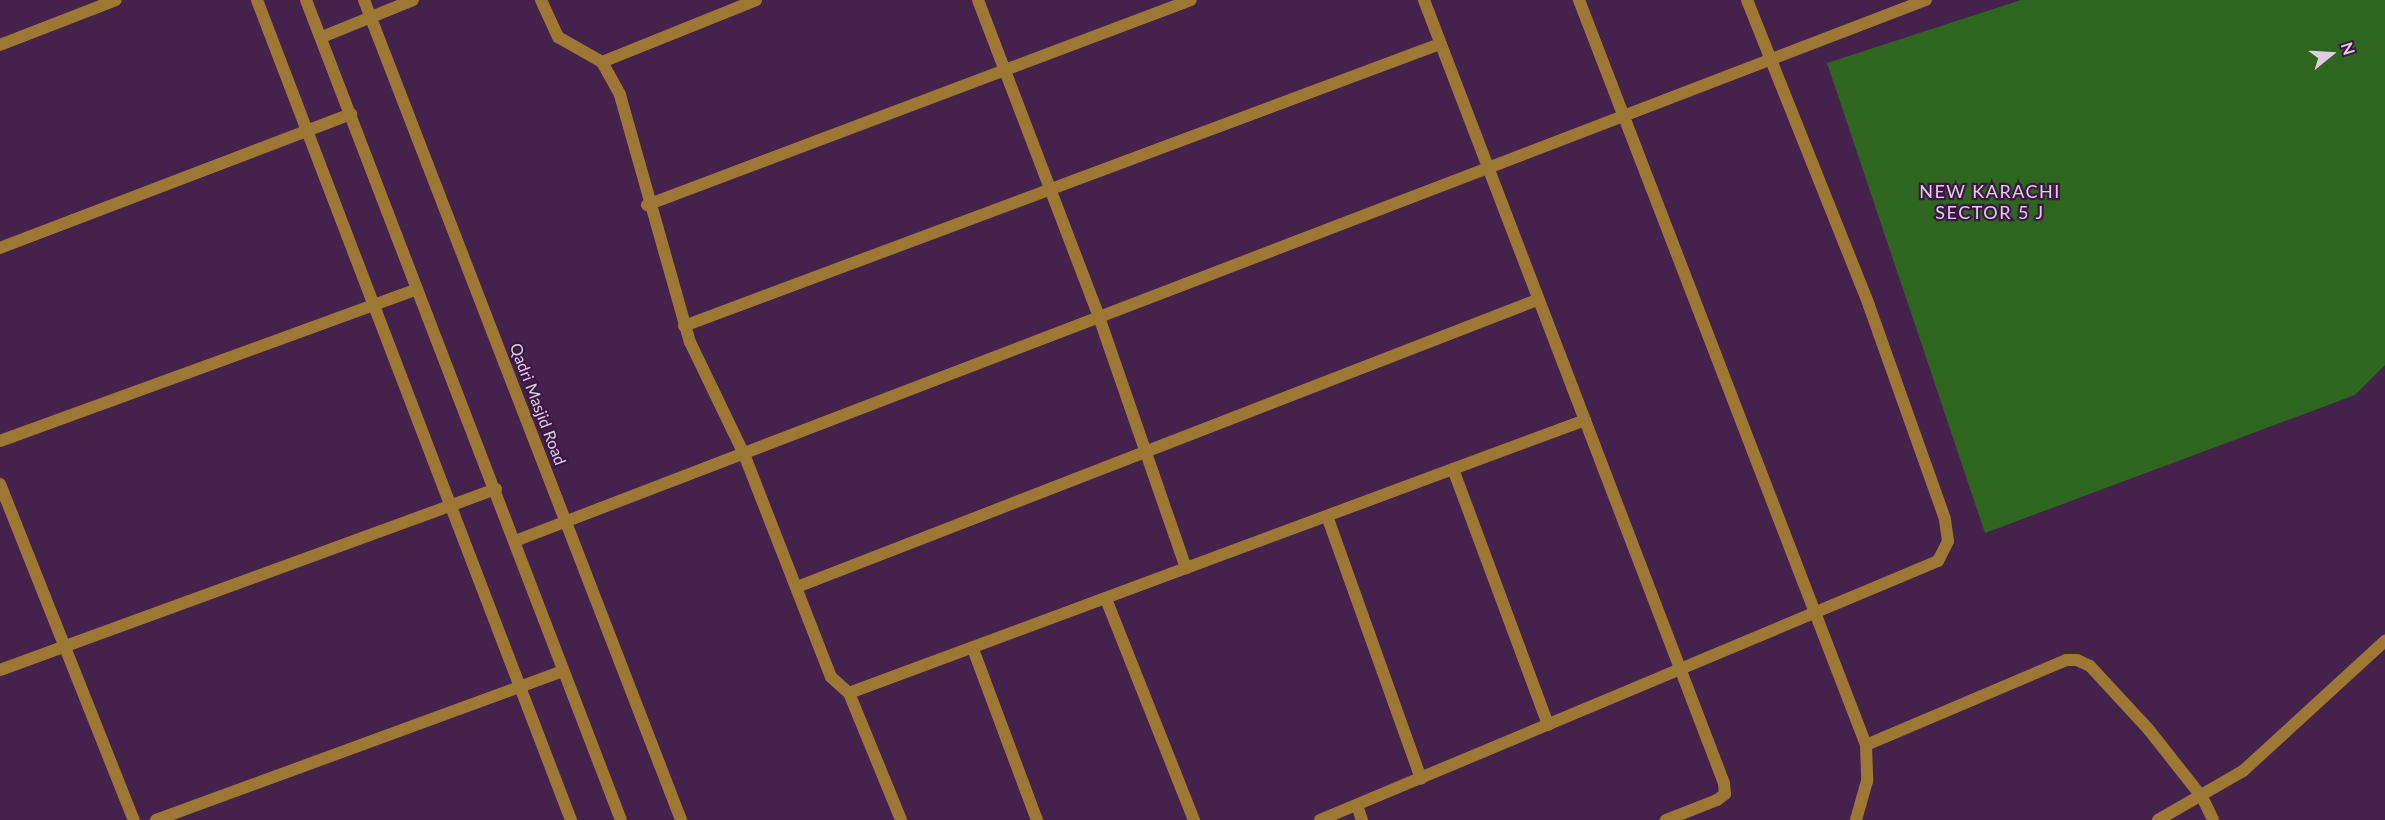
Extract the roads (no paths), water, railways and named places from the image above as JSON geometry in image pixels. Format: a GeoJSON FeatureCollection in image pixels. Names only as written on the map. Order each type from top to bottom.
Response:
{"type":"FeatureCollection","features":[{"type":"Feature","properties":{"kind":"street"},"geometry":{"type":"LineString","coordinates":[[0,45],[116,0]]}},
{"type":"Feature","properties":{"kind":"street"},"geometry":{"type":"LineString","coordinates":[[257,0],[377,304],[571,820]]}},
{"type":"Feature","properties":{"kind":"street"},"geometry":{"type":"LineString","coordinates":[[306,0],[496,489],[621,820]]}},
{"type":"Feature","properties":{"kind":"street","name":"Qadri Masjid Road"},"geometry":{"type":"LineString","coordinates":[[364,0],[681,820]]}},
{"type":"Feature","properties":{"kind":"street"},"geometry":{"type":"LineString","coordinates":[[322,38],[413,0]]}},
{"type":"Feature","properties":{"kind":"street"},"geometry":{"type":"LineString","coordinates":[[541,0],[558,37],[602,62],[620,95],[647,205],[684,326],[744,454],[831,677],[849,693],[901,820]]}},
{"type":"Feature","properties":{"kind":"street"},"geometry":{"type":"LineString","coordinates":[[602,62],[756,0]]}},
{"type":"Feature","properties":{"kind":"street"},"geometry":{"type":"LineString","coordinates":[[978,0],[1099,316],[1186,568]]}},
{"type":"Feature","properties":{"kind":"street"},"geometry":{"type":"LineString","coordinates":[[647,205],[1191,0]]}},
{"type":"Feature","properties":{"kind":"street"},"geometry":{"type":"LineString","coordinates":[[1424,0],[1486,168],[1682,670],[1725,794],[1666,820]]}},
{"type":"Feature","properties":{"kind":"street"},"geometry":{"type":"LineString","coordinates":[[1579,0],[1818,612],[1866,745],[1867,781],[1856,820]]}},
{"type":"Feature","properties":{"kind":"street"},"geometry":{"type":"LineString","coordinates":[[1320,820],[1938,561],[1948,541],[1945,519],[1869,305],[1747,0]]}},
{"type":"Feature","properties":{"kind":"street"},"geometry":{"type":"LineString","coordinates":[[515,541],[1926,0]]}},
{"type":"Feature","properties":{"kind":"street"},"geometry":{"type":"LineString","coordinates":[[684,326],[1440,44]]}},
{"type":"Feature","properties":{"kind":"street"},"geometry":{"type":"LineString","coordinates":[[0,248],[351,114]]}},
{"type":"Feature","properties":{"kind":"street"},"geometry":{"type":"LineString","coordinates":[[0,441],[417,289]]}},
{"type":"Feature","properties":{"kind":"street"},"geometry":{"type":"LineString","coordinates":[[797,587],[1145,448],[1537,300]]}},
{"type":"Feature","properties":{"kind":"street"},"geometry":{"type":"LineString","coordinates":[[849,693],[973,649],[1585,420]]}},
{"type":"Feature","properties":{"kind":"street"},"geometry":{"type":"LineString","coordinates":[[1453,469],[1548,725]]}},
{"type":"Feature","properties":{"kind":"street"},"geometry":{"type":"LineString","coordinates":[[0,484],[134,820]]}},
{"type":"Feature","properties":{"kind":"street"},"geometry":{"type":"LineString","coordinates":[[0,670],[496,489]]}},
{"type":"Feature","properties":{"kind":"street"},"geometry":{"type":"LineString","coordinates":[[1327,516],[1421,779]]}},
{"type":"Feature","properties":{"kind":"street"},"geometry":{"type":"LineString","coordinates":[[1106,599],[1194,820]]}},
{"type":"Feature","properties":{"kind":"street"},"geometry":{"type":"LineString","coordinates":[[2158,820],[2202,797],[2267,751],[2354,664],[2385,641]]}},
{"type":"Feature","properties":{"kind":"street"},"geometry":{"type":"LineString","coordinates":[[973,649],[1037,820]]}},
{"type":"Feature","properties":{"kind":"street"},"geometry":{"type":"LineString","coordinates":[[1866,745],[2066,660],[2077,660],[2090,666],[2134,714],[2202,797],[2213,820]]}},
{"type":"Feature","properties":{"kind":"street"},"geometry":{"type":"LineString","coordinates":[[156,820],[563,671]]}},
{"type":"Feature","properties":{"kind":"street"},"geometry":{"type":"LineString","coordinates":[[1357,805],[1362,820]]}},
{"type":"Feature","properties":{"kind":"district","name":"NEW KARACHI SECTOR 5 J"},"geometry":{"type":"Point","coordinates":[1990,202]}}]}
